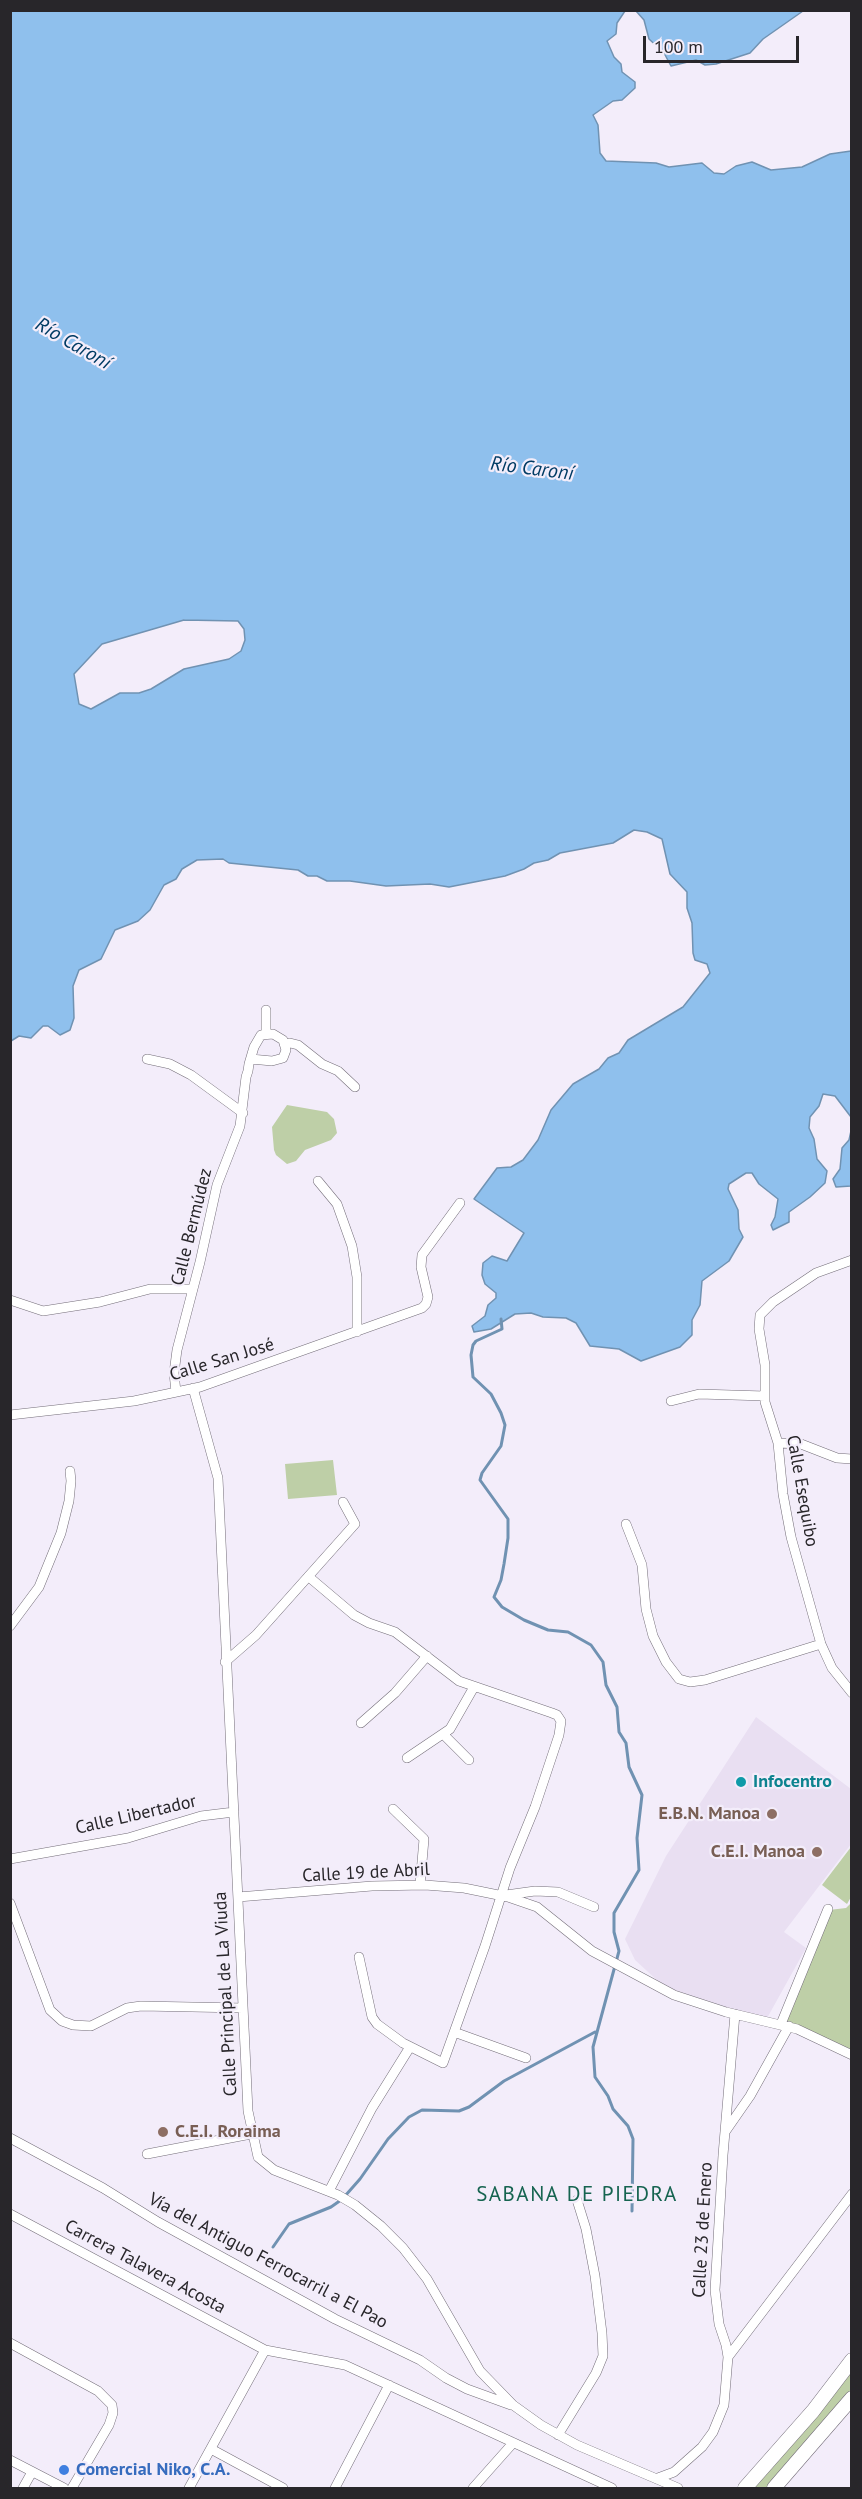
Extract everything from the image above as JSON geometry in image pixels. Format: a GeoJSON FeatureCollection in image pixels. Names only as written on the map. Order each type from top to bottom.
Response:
{"type":"FeatureCollection","features":[{"type":"Feature","properties":{"kind":"street","name":"Calle Bermúdez"},"geometry":{"type":"LineString","coordinates":[[176,1392],[174,1365],[217,1185],[235,1142],[243,1113],[246,1077],[262,1035],[266,1010]]}},
{"type":"Feature","properties":{"kind":"street"},"geometry":{"type":"LineString","coordinates":[[251,1059],[278,1060],[285,1055],[285,1044],[279,1036],[262,1035]]}},
{"type":"Feature","properties":{"kind":"street"},"geometry":{"type":"LineString","coordinates":[[285,1044],[298,1045],[322,1064],[338,1071],[355,1088]]}},
{"type":"Feature","properties":{"kind":"street"},"geometry":{"type":"LineString","coordinates":[[147,1059],[170,1064],[243,1113]]}},
{"type":"Feature","properties":{"kind":"street"},"geometry":{"type":"LineString","coordinates":[[318,1181],[337,1204],[352,1246],[357,1277],[357,1332]]}},
{"type":"Feature","properties":{"kind":"street","name":"Calle San José"},"geometry":{"type":"LineString","coordinates":[[10,1415],[99,1406],[193,1388],[422,1308],[428,1297],[421,1267],[422,1255],[460,1203]]}},
{"type":"Feature","properties":{"kind":"street","name":"Calle Esequibo"},"geometry":{"type":"LineString","coordinates":[[852,1260],[809,1277],[765,1308],[759,1321],[765,1365],[765,1396],[778,1443],[786,1516],[821,1644],[832,1668],[852,1692]]}},
{"type":"Feature","properties":{"kind":"street"},"geometry":{"type":"LineString","coordinates":[[10,1300],[43,1311],[100,1302],[156,1288],[193,1289]]}},
{"type":"Feature","properties":{"kind":"street","name":"Calle Principal de La Viuda"},"geometry":{"type":"LineString","coordinates":[[193,1388],[218,1478],[248,2111],[251,2134],[258,2157],[284,2174],[334,2193],[355,2205],[381,2226],[414,2262],[446,2310],[480,2371],[513,2405],[558,2435],[658,2478],[672,2487]]}},
{"type":"Feature","properties":{"kind":"street"},"geometry":{"type":"LineString","coordinates":[[671,1401],[699,1394],[765,1396]]}},
{"type":"Feature","properties":{"kind":"street"},"geometry":{"type":"LineString","coordinates":[[778,1443],[801,1444],[837,1458],[852,1459]]}},
{"type":"Feature","properties":{"kind":"street"},"geometry":{"type":"LineString","coordinates":[[10,1626],[39,1587],[61,1533],[69,1501],[70,1470]]}},
{"type":"Feature","properties":{"kind":"street"},"geometry":{"type":"LineString","coordinates":[[225,1662],[256,1635],[355,1524],[344,1502]]}},
{"type":"Feature","properties":{"kind":"street"},"geometry":{"type":"LineString","coordinates":[[626,1524],[642,1565],[646,1609],[653,1636],[666,1662],[679,1679],[690,1682],[705,1680],[821,1644]]}},
{"type":"Feature","properties":{"kind":"street"},"geometry":{"type":"LineString","coordinates":[[309,1577],[354,1615],[396,1632],[449,1675],[557,1715],[561,1721],[559,1735],[539,1796],[501,1896],[443,2063],[410,2047],[387,2032],[372,2017],[360,1957]]}},
{"type":"Feature","properties":{"kind":"street"},"geometry":{"type":"LineString","coordinates":[[361,1724],[381,1707],[427,1656]]}},
{"type":"Feature","properties":{"kind":"street"},"geometry":{"type":"LineString","coordinates":[[407,1758],[443,1734],[456,1721],[474,1686]]}},
{"type":"Feature","properties":{"kind":"street"},"geometry":{"type":"LineString","coordinates":[[443,1734],[469,1761]]}},
{"type":"Feature","properties":{"kind":"street"},"geometry":{"type":"LineString","coordinates":[[393,1809],[424,1839],[420,1885]]}},
{"type":"Feature","properties":{"kind":"street","name":"Calle Libertador"},"geometry":{"type":"LineString","coordinates":[[10,1859],[128,1838],[180,1821],[234,1812]]}},
{"type":"Feature","properties":{"kind":"street","name":"Calle 19 de Abril"},"geometry":{"type":"LineString","coordinates":[[238,1897],[372,1886],[420,1885],[464,1888],[501,1896],[537,1907],[592,1951],[674,1995],[735,2014],[785,2025],[852,2055]]}},
{"type":"Feature","properties":{"kind":"street"},"geometry":{"type":"LineString","coordinates":[[501,1896],[558,1892],[594,1907]]}},
{"type":"Feature","properties":{"kind":"street"},"geometry":{"type":"LineString","coordinates":[[10,1903],[50,2010],[62,2021],[73,2025],[91,2026],[127,2008],[149,2006],[243,2008]]}},
{"type":"Feature","properties":{"kind":"street"},"geometry":{"type":"LineString","coordinates":[[725,2133],[750,2096],[785,2025],[828,1909]]}},
{"type":"Feature","properties":{"kind":"street","name":"Calle 23 de Enero"},"geometry":{"type":"LineString","coordinates":[[658,2478],[674,2472],[688,2461],[713,2432],[724,2405],[728,2357],[719,2324],[715,2290],[735,2014]]}},
{"type":"Feature","properties":{"kind":"street"},"geometry":{"type":"LineString","coordinates":[[454,2032],[526,2058]]}},
{"type":"Feature","properties":{"kind":"street"},"geometry":{"type":"LineString","coordinates":[[334,2193],[372,2108],[410,2047]]}},
{"type":"Feature","properties":{"kind":"street"},"geometry":{"type":"LineString","coordinates":[[147,2154],[251,2134]]}},
{"type":"Feature","properties":{"kind":"street","name":"Vía del Antiguo Ferrocarril a El Pao"},"geometry":{"type":"LineString","coordinates":[[10,2138],[335,2319],[420,2360],[446,2378],[498,2402],[513,2405]]}},
{"type":"Feature","properties":{"kind":"street"},"geometry":{"type":"LineString","coordinates":[[728,2357],[852,2194]]}},
{"type":"Feature","properties":{"kind":"street"},"geometry":{"type":"LineString","coordinates":[[558,2435],[596,2373],[603,2356],[595,2276],[586,2229],[577,2200]]}},
{"type":"Feature","properties":{"kind":"street","name":"Carrera Talavera Acosta"},"geometry":{"type":"LineString","coordinates":[[10,2214],[265,2349],[338,2363],[612,2488]]}},
{"type":"Feature","properties":{"kind":"street"},"geometry":{"type":"LineString","coordinates":[[10,2343],[98,2391],[111,2405],[109,2425],[72,2488]]}},
{"type":"Feature","properties":{"kind":"street"},"geometry":{"type":"LineString","coordinates":[[189,2488],[265,2349]]}},
{"type":"Feature","properties":{"kind":"street"},"geometry":{"type":"LineString","coordinates":[[745,2488],[813,2411],[852,2360]]}},
{"type":"Feature","properties":{"kind":"street"},"geometry":{"type":"LineString","coordinates":[[335,2488],[389,2385]]}},
{"type":"Feature","properties":{"kind":"street"},"geometry":{"type":"LineString","coordinates":[[774,2488],[852,2398]]}},
{"type":"Feature","properties":{"kind":"street"},"geometry":{"type":"LineString","coordinates":[[473,2488],[513,2443]]}},
{"type":"Feature","properties":{"kind":"street"},"geometry":{"type":"LineString","coordinates":[[211,2449],[283,2488]]}},
{"type":"Feature","properties":{"kind":"street"},"geometry":{"type":"LineString","coordinates":[[10,2460],[63,2488]]}},
{"type":"Feature","properties":{"kind":"street"},"geometry":{"type":"LineString","coordinates":[[23,2488],[32,2472]]}},
{"type":"Feature","properties":{"kind":"shaded area"},"geometry":{"type":"Polygon","coordinates":[[[756,1717],[851,1789],[851,1844],[784,1932],[806,1948],[766,2020],[673,1990],[658,1981],[635,1960],[625,1939],[666,1856],[756,1717]]]}},
{"type":"Feature","properties":{"kind":"green space"},"geometry":{"type":"Polygon","coordinates":[[[287,1105],[327,1112],[334,1119],[337,1133],[331,1140],[305,1150],[296,1161],[287,1164],[276,1155],[272,1127],[287,1105]]]}},
{"type":"Feature","properties":{"kind":"green space"},"geometry":{"type":"Polygon","coordinates":[[[333,1460],[337,1495],[288,1499],[285,1464],[333,1460]]]}},
{"type":"Feature","properties":{"kind":"green space"},"geometry":{"type":"Polygon","coordinates":[[[851,1847],[851,1897],[847,1904],[822,1885],[851,1847]]]}},
{"type":"Feature","properties":{"kind":"green space"},"geometry":{"type":"Polygon","coordinates":[[[851,1903],[851,2053],[781,2023],[829,1910],[846,1908],[851,1903]]]}},
{"type":"Feature","properties":{"kind":"green space"},"geometry":{"type":"Polygon","coordinates":[[[851,2360],[851,2398],[774,2488],[745,2488],[851,2360]]]}},
{"type":"Feature","properties":{"kind":"water","name":"Río Caroní"},"geometry":{"type":"Polygon","coordinates":[[[10,11],[625,11],[617,23],[616,34],[607,41],[614,57],[621,64],[622,72],[635,82],[635,88],[622,100],[613,101],[593,115],[598,125],[600,153],[606,161],[656,163],[669,167],[702,163],[714,173],[724,174],[736,166],[752,162],[771,170],[802,167],[830,154],[851,151],[851,1117],[835,1096],[823,1094],[819,1106],[810,1117],[809,1128],[814,1139],[817,1159],[827,1171],[825,1183],[789,1212],[789,1222],[773,1230],[771,1225],[778,1199],[759,1184],[752,1173],[746,1173],[729,1184],[728,1189],[738,1210],[739,1229],[743,1237],[729,1261],[702,1281],[700,1305],[692,1320],[692,1335],[680,1347],[641,1361],[619,1349],[590,1346],[576,1323],[566,1318],[543,1317],[531,1313],[515,1314],[491,1329],[474,1332],[472,1326],[485,1316],[488,1305],[496,1298],[496,1293],[485,1284],[482,1275],[483,1263],[492,1256],[507,1261],[524,1233],[474,1199],[497,1168],[511,1167],[523,1160],[538,1140],[551,1110],[573,1084],[599,1069],[608,1058],[619,1053],[628,1040],[683,1007],[710,973],[707,964],[695,960],[693,953],[692,923],[687,908],[687,892],[670,874],[662,839],[647,832],[634,830],[613,843],[560,853],[548,860],[534,863],[505,876],[449,887],[430,884],[386,886],[350,881],[327,881],[317,876],[308,876],[298,870],[229,863],[223,859],[197,860],[182,869],[176,879],[164,885],[150,910],[138,921],[115,930],[101,959],[79,970],[73,986],[74,1018],[70,1030],[60,1035],[48,1026],[43,1026],[31,1038],[19,1036],[11,1041],[10,11]],[[184,620],[102,644],[74,674],[79,704],[91,709],[120,693],[139,693],[151,689],[184,669],[229,659],[241,651],[245,640],[244,629],[238,621],[184,620]]]}},
{"type":"Feature","properties":{"kind":"water"},"geometry":{"type":"Polygon","coordinates":[[[636,11],[803,11],[763,39],[750,53],[716,64],[705,65],[696,60],[671,66],[664,53],[649,39],[644,20],[636,11]]]}},
{"type":"Feature","properties":{"kind":"water"},"geometry":{"type":"Polygon","coordinates":[[[851,1131],[851,1186],[836,1187],[833,1179],[840,1169],[842,1148],[849,1140],[851,1131]]]}},
{"type":"Feature","properties":{"kind":"waterway"},"geometry":{"type":"LineString","coordinates":[[501,1319],[502,1329],[476,1341],[471,1355],[473,1377],[491,1394],[505,1425],[501,1446],[482,1473],[480,1480],[508,1519],[504,1564],[494,1597],[502,1607],[524,1620],[548,1630],[568,1632],[591,1645],[603,1662],[606,1685],[617,1707],[619,1732],[626,1743],[629,1767],[642,1795],[637,1838],[639,1870],[614,1913],[614,1932],[619,1951],[593,2047],[595,2077],[608,2096],[613,2109],[628,2126],[633,2139],[632,2211]]}},
{"type":"Feature","properties":{"kind":"waterway"},"geometry":{"type":"LineString","coordinates":[[345,2196],[388,2139],[409,2117],[422,2110],[459,2111],[469,2107],[504,2081],[595,2032]]}},
{"type":"Feature","properties":{"kind":"waterway"},"geometry":{"type":"LineString","coordinates":[[273,2247],[289,2224],[331,2207],[341,2200]]}},
{"type":"Feature","properties":{"kind":"place","name":"Infocentro"},"geometry":{"type":"Point","coordinates":[741,1782]}},
{"type":"Feature","properties":{"kind":"place","name":"E.B.N. Manoa"},"geometry":{"type":"Point","coordinates":[772,1814]}},
{"type":"Feature","properties":{"kind":"place","name":"C.E.I. Manoa"},"geometry":{"type":"Point","coordinates":[817,1852]}},
{"type":"Feature","properties":{"kind":"place","name":"C.E.I. Roraima"},"geometry":{"type":"Point","coordinates":[163,2132]}},
{"type":"Feature","properties":{"kind":"place","name":"Comercial Niko, C.A."},"geometry":{"type":"Point","coordinates":[64,2470]}},
{"type":"Feature","properties":{"kind":"district","name":"SABANA DE PIEDRA"},"geometry":{"type":"Point","coordinates":[577,2195]}}]}
